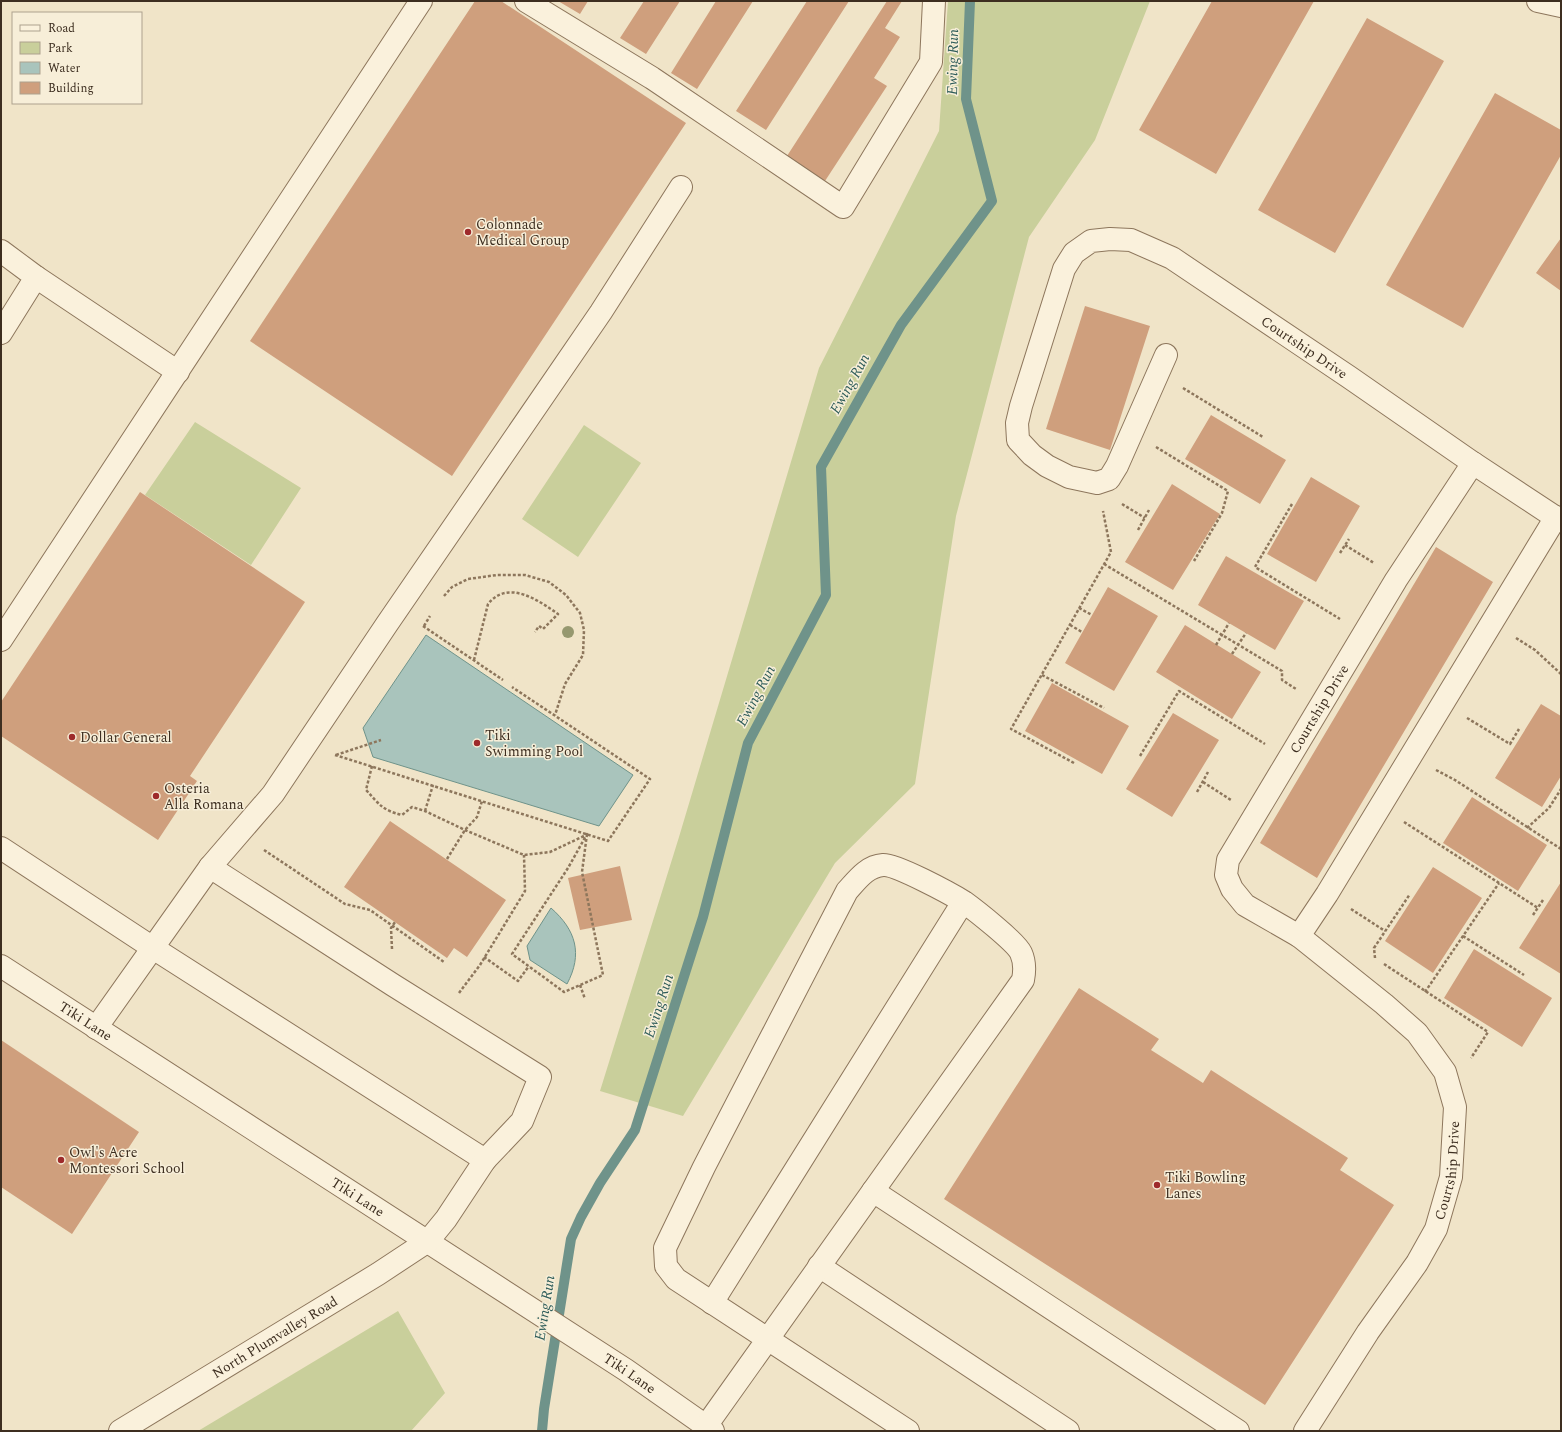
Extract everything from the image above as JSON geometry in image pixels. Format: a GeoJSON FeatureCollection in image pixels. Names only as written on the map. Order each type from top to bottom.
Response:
{"type":"FeatureCollection","features":[{"type":"Feature","properties":{"kind":"street"},"geometry":{"type":"LineString","coordinates":[[1,640],[421,1]]}},
{"type":"Feature","properties":{"kind":"street"},"geometry":{"type":"LineString","coordinates":[[526,1],[652,78],[843,207],[931,62],[934,1]]}},
{"type":"Feature","properties":{"kind":"street"},"geometry":{"type":"LineString","coordinates":[[1538,1],[1561,6]]}},
{"type":"Feature","properties":{"kind":"street"},"geometry":{"type":"LineString","coordinates":[[96,1028],[210,867],[272,794],[391,617],[601,312],[681,187]]}},
{"type":"Feature","properties":{"kind":"street","name":"Courtship Drive"},"geometry":{"type":"LineString","coordinates":[[1097,483],[1069,477],[1047,466],[1032,455],[1018,440],[1017,423],[1064,269],[1074,253],[1091,241],[1110,238],[1131,240],[1172,258],[1349,377],[1473,463],[1558,519],[1491,624],[1327,894],[1299,936]]}},
{"type":"Feature","properties":{"kind":"street"},"geometry":{"type":"LineString","coordinates":[[1,251],[36,277],[178,372]]}},
{"type":"Feature","properties":{"kind":"street"},"geometry":{"type":"LineString","coordinates":[[1,333],[36,277]]}},
{"type":"Feature","properties":{"kind":"street"},"geometry":{"type":"LineString","coordinates":[[1097,483],[1109,479],[1117,466],[1162,364]]}},
{"type":"Feature","properties":{"kind":"street","name":"Courtship Drive"},"geometry":{"type":"LineString","coordinates":[[1305,1431],[1368,1332],[1417,1262],[1436,1230],[1451,1177],[1455,1107],[1445,1072],[1417,1033],[1384,1004],[1299,936],[1245,905],[1232,889],[1226,874],[1228,860],[1396,580],[1473,463]]}},
{"type":"Feature","properties":{"kind":"street"},"geometry":{"type":"LineString","coordinates":[[1,848],[153,948],[485,1160]]}},
{"type":"Feature","properties":{"kind":"street"},"geometry":{"type":"LineString","coordinates":[[709,1428],[767,1340],[1023,980],[1025,968],[1021,952],[1010,940],[963,902],[906,872],[885,865],[872,867],[857,879],[847,891],[704,1167],[665,1248],[666,1266],[676,1279],[767,1340],[908,1431]]}},
{"type":"Feature","properties":{"kind":"street"},"geometry":{"type":"LineString","coordinates":[[210,867],[442,1015]]}},
{"type":"Feature","properties":{"kind":"street"},"geometry":{"type":"LineString","coordinates":[[712,1303],[963,902]]}},
{"type":"Feature","properties":{"kind":"street","name":"Tiki Lane"},"geometry":{"type":"LineString","coordinates":[[1,966],[626,1370],[709,1428]]}},
{"type":"Feature","properties":{"kind":"street","name":"North Plumvalley Road"},"geometry":{"type":"LineString","coordinates":[[120,1431],[371,1278],[428,1241],[446,1219],[485,1160],[522,1121],[540,1077],[442,1015]]}},
{"type":"Feature","properties":{"kind":"street"},"geometry":{"type":"LineString","coordinates":[[873,1191],[1238,1431]]}},
{"type":"Feature","properties":{"kind":"street"},"geometry":{"type":"LineString","coordinates":[[819,1266],[1068,1431]]}},
{"type":"Feature","properties":{"kind":"path"},"geometry":{"type":"LineString","coordinates":[[1162,364],[1263,437]]}},
{"type":"Feature","properties":{"kind":"path"},"geometry":{"type":"LineString","coordinates":[[1132,432],[1228,491],[1222,513],[1194,561]]}},
{"type":"Feature","properties":{"kind":"path"},"geometry":{"type":"LineString","coordinates":[[1074,763],[1011,729],[1111,552],[1097,483]]}},
{"type":"Feature","properties":{"kind":"path"},"geometry":{"type":"LineString","coordinates":[[1292,504],[1255,567],[1321,608],[1365,633]]}},
{"type":"Feature","properties":{"kind":"path"},"geometry":{"type":"LineString","coordinates":[[1138,530],[1149,510]]}},
{"type":"Feature","properties":{"kind":"path"},"geometry":{"type":"LineString","coordinates":[[1340,553],[1349,539]]}},
{"type":"Feature","properties":{"kind":"path"},"geometry":{"type":"LineString","coordinates":[[1104,564],[1282,670],[1282,680],[1322,705]]}},
{"type":"Feature","properties":{"kind":"path"},"geometry":{"type":"LineString","coordinates":[[439,600],[452,587],[468,579],[497,575],[525,575],[549,582],[566,595],[580,612],[584,630],[582,655],[565,684],[554,715]]}},
{"type":"Feature","properties":{"kind":"path"},"geometry":{"type":"LineString","coordinates":[[474,660],[488,604],[493,598],[500,594],[519,592],[527,595],[558,614],[543,629],[539,626],[535,632]]}},
{"type":"Feature","properties":{"kind":"path"},"geometry":{"type":"LineString","coordinates":[[1079,608],[1092,615]]}},
{"type":"Feature","properties":{"kind":"path"},"geometry":{"type":"LineString","coordinates":[[424,626],[432,613]]}},
{"type":"Feature","properties":{"kind":"path"},"geometry":{"type":"LineString","coordinates":[[1216,645],[1229,623]]}},
{"type":"Feature","properties":{"kind":"path"},"geometry":{"type":"LineString","coordinates":[[420,624],[503,680]]}},
{"type":"Feature","properties":{"kind":"path"},"geometry":{"type":"LineString","coordinates":[[1491,624],[1535,650],[1561,674]]}},
{"type":"Feature","properties":{"kind":"path"},"geometry":{"type":"LineString","coordinates":[[1070,625],[1082,632]]}},
{"type":"Feature","properties":{"kind":"path"},"geometry":{"type":"LineString","coordinates":[[1232,654],[1246,633]]}},
{"type":"Feature","properties":{"kind":"path"},"geometry":{"type":"LineString","coordinates":[[1042,675],[1104,708]]}},
{"type":"Feature","properties":{"kind":"path"},"geometry":{"type":"LineString","coordinates":[[335,755],[608,841],[650,779],[512,687]]}},
{"type":"Feature","properties":{"kind":"path"},"geometry":{"type":"LineString","coordinates":[[1140,756],[1179,691],[1289,758]]}},
{"type":"Feature","properties":{"kind":"path"},"geometry":{"type":"LineString","coordinates":[[1443,703],[1510,744],[1519,730]]}},
{"type":"Feature","properties":{"kind":"path"},"geometry":{"type":"LineString","coordinates":[[335,755],[381,740]]}},
{"type":"Feature","properties":{"kind":"path"},"geometry":{"type":"LineString","coordinates":[[335,755],[339,748]]}},
{"type":"Feature","properties":{"kind":"path"},"geometry":{"type":"LineString","coordinates":[[1411,756],[1455,780],[1561,849]]}},
{"type":"Feature","properties":{"kind":"path"},"geometry":{"type":"LineString","coordinates":[[372,766],[366,790],[383,808],[402,815],[412,808],[425,811],[524,855],[550,852],[587,834]]}},
{"type":"Feature","properties":{"kind":"path"},"geometry":{"type":"LineString","coordinates":[[1197,792],[1208,772]]}},
{"type":"Feature","properties":{"kind":"path"},"geometry":{"type":"LineString","coordinates":[[425,811],[433,786]]}},
{"type":"Feature","properties":{"kind":"path"},"geometry":{"type":"LineString","coordinates":[[1527,828],[1549,808],[1561,789]]}},
{"type":"Feature","properties":{"kind":"path"},"geometry":{"type":"LineString","coordinates":[[447,859],[465,830],[477,817],[482,801]]}},
{"type":"Feature","properties":{"kind":"path"},"geometry":{"type":"LineString","coordinates":[[1380,807],[1538,908]]}},
{"type":"Feature","properties":{"kind":"path"},"geometry":{"type":"LineString","coordinates":[[587,834],[582,872],[603,976],[564,992],[512,954],[568,868],[587,834]]}},
{"type":"Feature","properties":{"kind":"path"},"geometry":{"type":"LineString","coordinates":[[262,848],[345,904],[370,910],[444,962]]}},
{"type":"Feature","properties":{"kind":"path"},"geometry":{"type":"LineString","coordinates":[[442,1015],[484,958],[525,891],[524,855]]}},
{"type":"Feature","properties":{"kind":"path"},"geometry":{"type":"LineString","coordinates":[[1425,992],[1499,883]]}},
{"type":"Feature","properties":{"kind":"path"},"geometry":{"type":"LineString","coordinates":[[1327,894],[1385,931]]}},
{"type":"Feature","properties":{"kind":"path"},"geometry":{"type":"LineString","coordinates":[[1375,958],[1374,948],[1410,894]]}},
{"type":"Feature","properties":{"kind":"path"},"geometry":{"type":"LineString","coordinates":[[1533,915],[1543,900]]}},
{"type":"Feature","properties":{"kind":"path"},"geometry":{"type":"LineString","coordinates":[[1463,936],[1524,975]]}},
{"type":"Feature","properties":{"kind":"path"},"geometry":{"type":"LineString","coordinates":[[484,958],[518,981],[529,966]]}},
{"type":"Feature","properties":{"kind":"path"},"geometry":{"type":"LineString","coordinates":[[1381,963],[1488,1032],[1467,1065],[1445,1072]]}},
{"type":"Feature","properties":{"kind":"path"},"geometry":{"type":"LineString","coordinates":[[580,985],[585,998]]}},
{"type":"Feature","properties":{"kind":"green space"},"geometry":{"type":"Polygon","coordinates":[[[948,1],[1150,1],[1095,140],[1029,237],[956,516],[915,784],[835,863],[683,1116],[600,1091],[679,837],[819,368],[939,131],[948,1]]]}},
{"type":"Feature","properties":{"kind":"green space"},"geometry":{"type":"Polygon","coordinates":[[[195,422],[301,488],[251,565],[145,495],[195,422]]]}},
{"type":"Feature","properties":{"kind":"green space"},"geometry":{"type":"Polygon","coordinates":[[[584,425],[641,463],[578,557],[522,519],[584,425]]]}},
{"type":"Feature","properties":{"kind":"green space"},"geometry":{"type":"Polygon","coordinates":[[[398,1311],[445,1393],[411,1431],[198,1431],[398,1311]]]}},
{"type":"Feature","properties":{"kind":"water","name":"Tiki Swimming Pool"},"geometry":{"type":"Polygon","coordinates":[[[426,635],[633,775],[599,826],[373,757],[363,728],[426,635]]]}},
{"type":"Feature","properties":{"kind":"water"},"geometry":{"type":"Polygon","coordinates":[[[551,908],[560,916],[566,925],[574,943],[576,953],[575,963],[567,984],[530,960],[527,946],[551,908]]]}},
{"type":"Feature","properties":{"kind":"building","name":"Colonnade Medical Group"},"geometry":{"type":"Polygon","coordinates":[[[475,1],[501,1],[686,123],[452,476],[250,341],[475,1]]]}},
{"type":"Feature","properties":{"kind":"building"},"geometry":{"type":"Polygon","coordinates":[[[558,1],[588,1],[580,14],[558,1]]]}},
{"type":"Feature","properties":{"kind":"building"},"geometry":{"type":"Polygon","coordinates":[[[644,1],[680,1],[646,54],[620,38],[644,1]]]}},
{"type":"Feature","properties":{"kind":"building"},"geometry":{"type":"Polygon","coordinates":[[[716,1],[753,1],[697,89],[671,73],[716,1]]]}},
{"type":"Feature","properties":{"kind":"building"},"geometry":{"type":"Polygon","coordinates":[[[807,1],[849,1],[766,130],[736,111],[807,1]]]}},
{"type":"Feature","properties":{"kind":"building"},"geometry":{"type":"Polygon","coordinates":[[[887,1],[902,1],[885,28],[900,37],[874,78],[887,86],[825,181],[787,156],[887,1]]]}},
{"type":"Feature","properties":{"kind":"building"},"geometry":{"type":"Polygon","coordinates":[[[1212,1],[1314,1],[1216,174],[1139,130],[1212,1]]]}},
{"type":"Feature","properties":{"kind":"building"},"geometry":{"type":"Polygon","coordinates":[[[1367,18],[1444,61],[1335,253],[1258,210],[1367,18]]]}},
{"type":"Feature","properties":{"kind":"building"},"geometry":{"type":"Polygon","coordinates":[[[1495,93],[1561,130],[1561,155],[1463,328],[1386,285],[1495,93]]]}},
{"type":"Feature","properties":{"kind":"building"},"geometry":{"type":"Polygon","coordinates":[[[1561,238],[1561,291],[1536,273],[1561,238]]]}},
{"type":"Feature","properties":{"kind":"building"},"geometry":{"type":"Polygon","coordinates":[[[1085,306],[1150,326],[1110,450],[1046,429],[1085,306]]]}},
{"type":"Feature","properties":{"kind":"building"},"geometry":{"type":"Polygon","coordinates":[[[1211,415],[1286,460],[1260,504],[1185,459],[1211,415]]]}},
{"type":"Feature","properties":{"kind":"building"},"geometry":{"type":"Polygon","coordinates":[[[1311,477],[1360,506],[1316,582],[1267,554],[1311,477]]]}},
{"type":"Feature","properties":{"kind":"building"},"geometry":{"type":"Polygon","coordinates":[[[1172,484],[1220,514],[1173,590],[1125,562],[1172,484]]]}},
{"type":"Feature","properties":{"kind":"building"},"geometry":{"type":"Polygon","coordinates":[[[140,492],[305,602],[190,776],[197,781],[158,840],[1,736],[1,702],[140,492]]]}},
{"type":"Feature","properties":{"kind":"building"},"geometry":{"type":"Polygon","coordinates":[[[1436,547],[1493,582],[1317,878],[1260,843],[1436,547]]]}},
{"type":"Feature","properties":{"kind":"building"},"geometry":{"type":"Polygon","coordinates":[[[1226,556],[1304,601],[1275,650],[1198,605],[1226,556]]]}},
{"type":"Feature","properties":{"kind":"building"},"geometry":{"type":"Polygon","coordinates":[[[1108,587],[1158,616],[1114,691],[1065,663],[1108,587]]]}},
{"type":"Feature","properties":{"kind":"building"},"geometry":{"type":"Polygon","coordinates":[[[1185,625],[1261,672],[1232,719],[1156,672],[1185,625]]]}},
{"type":"Feature","properties":{"kind":"building"},"geometry":{"type":"Polygon","coordinates":[[[1052,683],[1129,726],[1102,774],[1025,731],[1052,683]]]}},
{"type":"Feature","properties":{"kind":"building"},"geometry":{"type":"Polygon","coordinates":[[[1541,704],[1561,716],[1561,776],[1542,807],[1495,778],[1541,704]]]}},
{"type":"Feature","properties":{"kind":"building"},"geometry":{"type":"Polygon","coordinates":[[[1173,713],[1219,740],[1172,817],[1126,789],[1173,713]]]}},
{"type":"Feature","properties":{"kind":"building"},"geometry":{"type":"Polygon","coordinates":[[[1472,797],[1547,845],[1518,891],[1443,843],[1472,797]]]}},
{"type":"Feature","properties":{"kind":"building"},"geometry":{"type":"Polygon","coordinates":[[[390,821],[506,900],[467,957],[454,948],[447,958],[344,887],[390,821]]]}},
{"type":"Feature","properties":{"kind":"building"},"geometry":{"type":"Polygon","coordinates":[[[620,866],[632,920],[580,930],[568,878],[620,866]]]}},
{"type":"Feature","properties":{"kind":"building"},"geometry":{"type":"Polygon","coordinates":[[[1433,867],[1482,898],[1433,973],[1385,941],[1433,867]]]}},
{"type":"Feature","properties":{"kind":"building"},"geometry":{"type":"Polygon","coordinates":[[[1561,882],[1561,974],[1519,948],[1561,882]]]}},
{"type":"Feature","properties":{"kind":"building"},"geometry":{"type":"Polygon","coordinates":[[[1474,949],[1552,998],[1522,1047],[1444,998],[1474,949]]]}},
{"type":"Feature","properties":{"kind":"building","name":"Tiki Bowling Lanes"},"geometry":{"type":"Polygon","coordinates":[[[1079,988],[1159,1039],[1151,1050],[1203,1083],[1211,1070],[1348,1158],[1340,1170],[1394,1205],[1265,1405],[944,1199],[1079,988]]]}},
{"type":"Feature","properties":{"kind":"building","name":"Owl's Acre Montessori School"},"geometry":{"type":"Polygon","coordinates":[[[1,1040],[139,1132],[72,1234],[1,1187],[1,1040]]]}},
{"type":"Feature","properties":{"kind":"waterway","name":"Ewing Run"},"geometry":{"type":"LineString","coordinates":[[542,1431],[544,1409],[571,1239],[581,1217],[600,1183],[635,1130],[703,917],[748,743],[826,595],[821,467],[901,325],[992,201],[966,99],[970,1]]}},
{"type":"Feature","properties":{"kind":"place","name":"Colonnade Medical Group"},"geometry":{"type":"Point","coordinates":[468,232]}},
{"type":"Feature","properties":{"kind":"place","name":"Dollar General"},"geometry":{"type":"Point","coordinates":[72,737]}},
{"type":"Feature","properties":{"kind":"place","name":"Tiki Swimming Pool"},"geometry":{"type":"Point","coordinates":[477,743]}},
{"type":"Feature","properties":{"kind":"place","name":"Osteria Alla Romana"},"geometry":{"type":"Point","coordinates":[156,796]}},
{"type":"Feature","properties":{"kind":"place","name":"Owl's Acre Montessori School"},"geometry":{"type":"Point","coordinates":[61,1160]}},
{"type":"Feature","properties":{"kind":"place","name":"Tiki Bowling Lanes"},"geometry":{"type":"Point","coordinates":[1157,1185]}}]}
